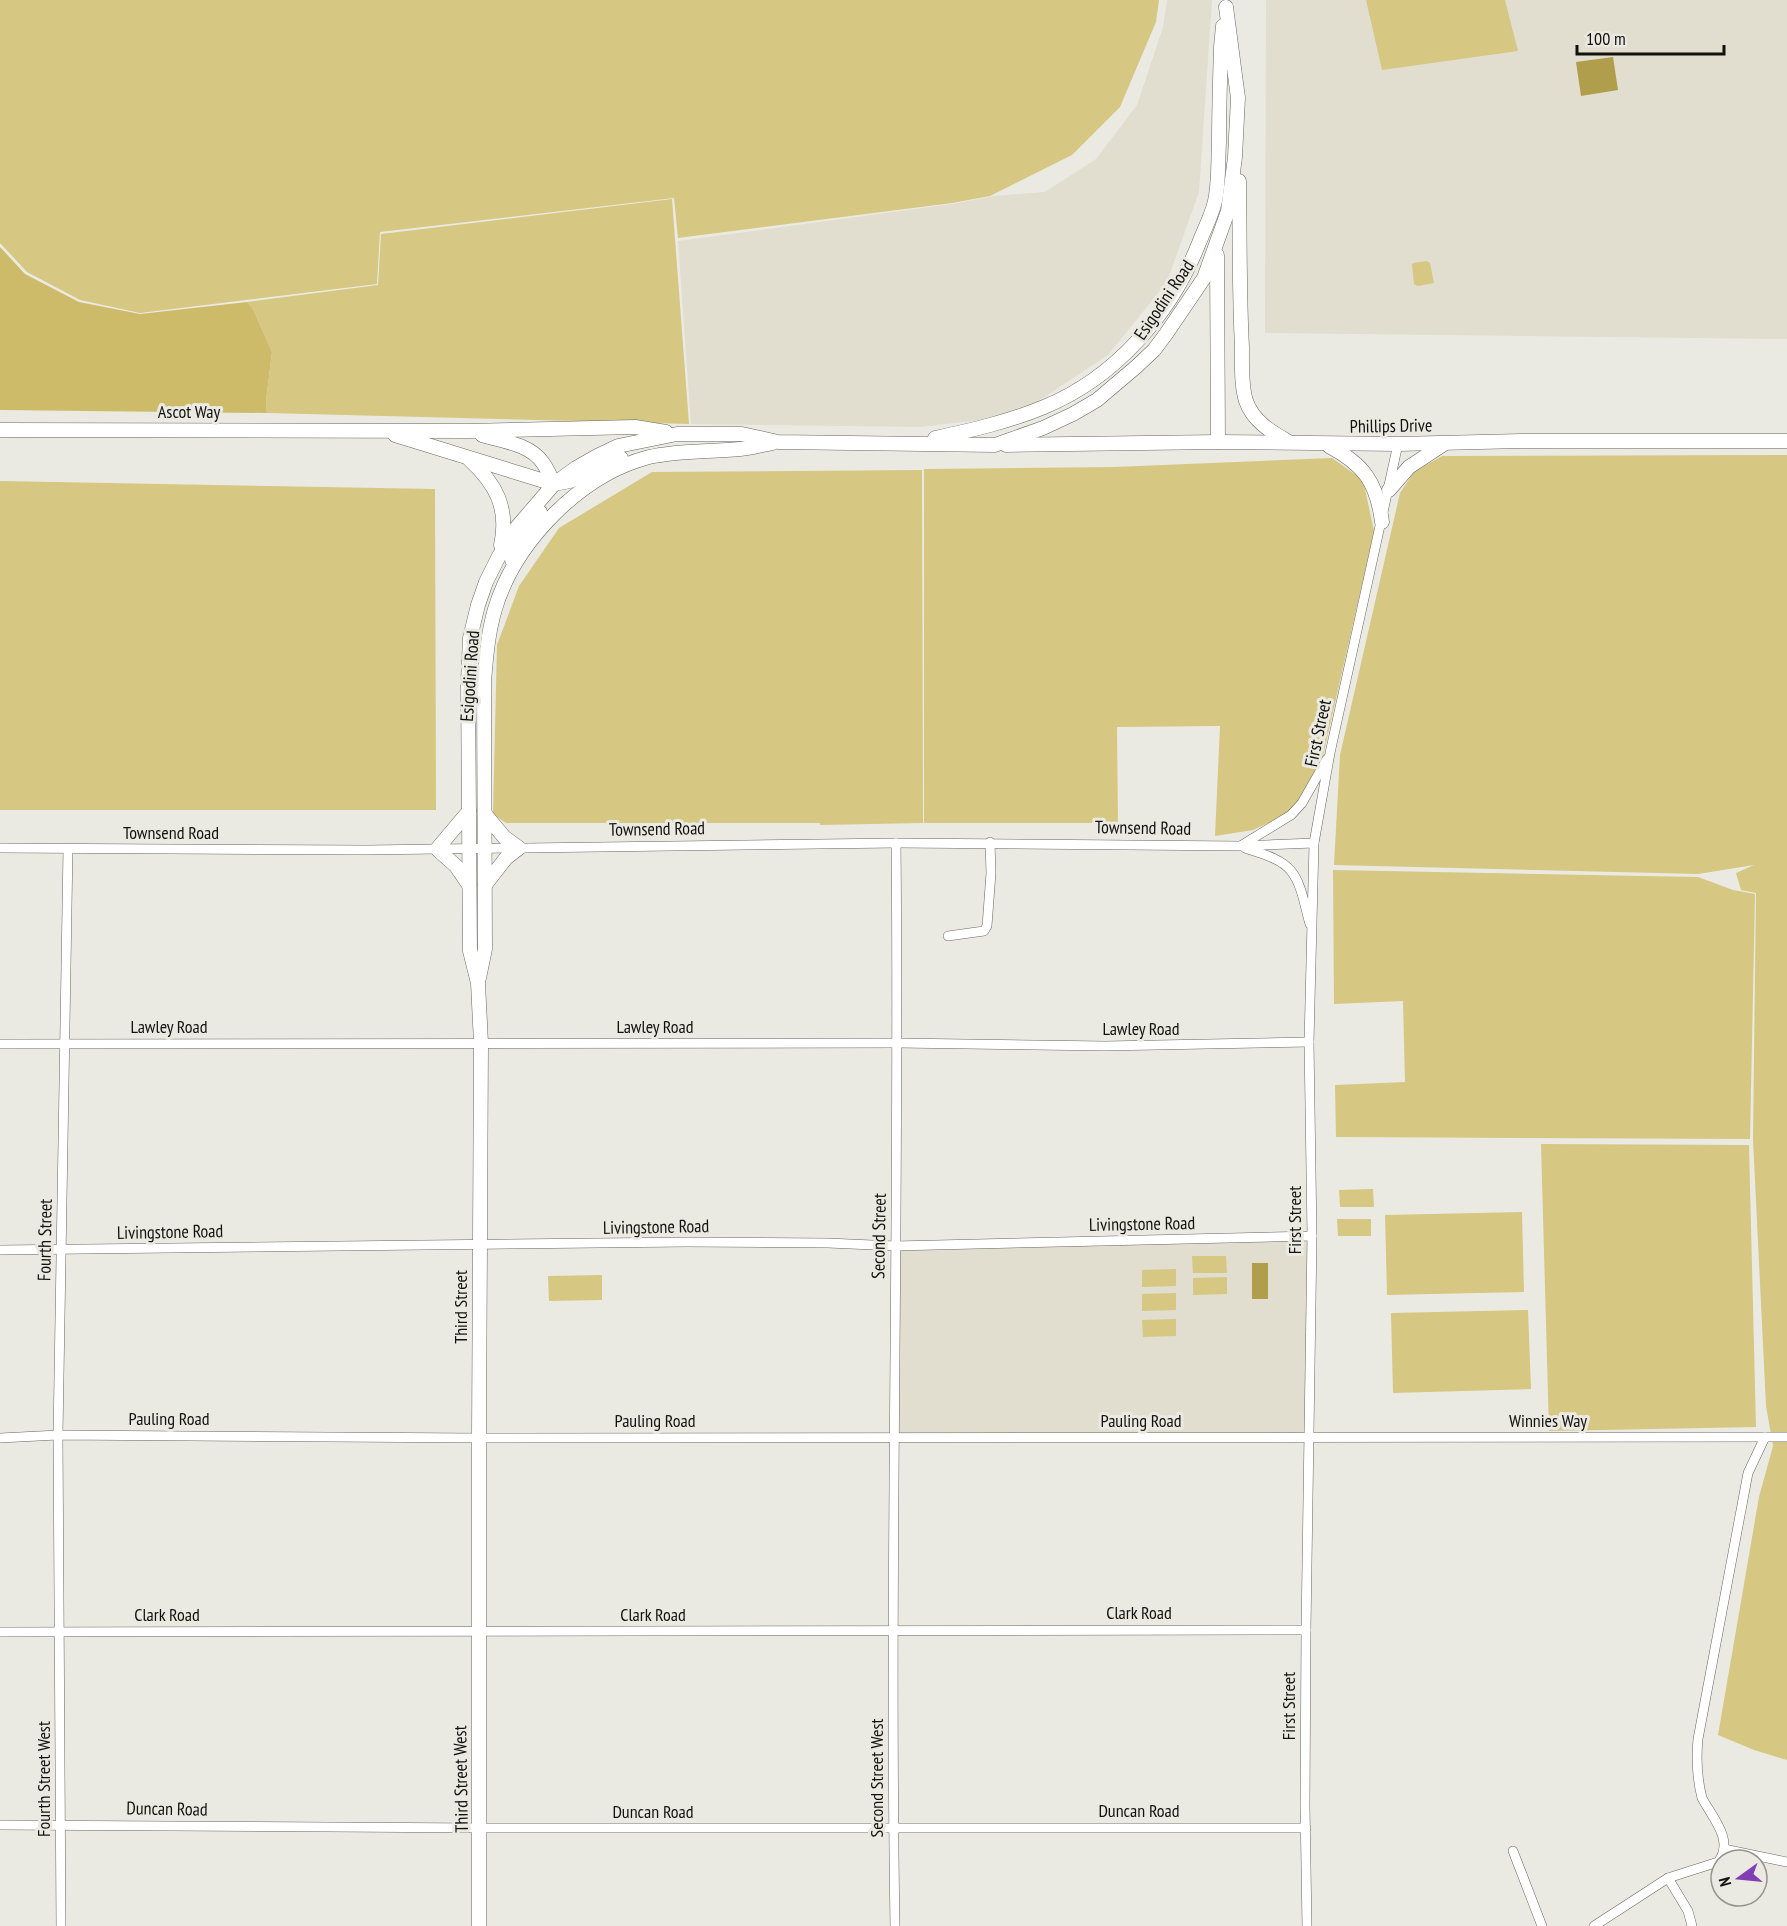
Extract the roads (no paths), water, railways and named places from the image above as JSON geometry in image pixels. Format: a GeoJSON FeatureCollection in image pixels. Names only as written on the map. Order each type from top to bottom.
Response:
{"type":"FeatureCollection","features":[{"type":"Feature","properties":{"kind":"main road","name":"Esigodini Road"},"geometry":{"type":"LineString","coordinates":[[485,848],[484,682],[487,642],[495,609],[512,570],[534,537],[573,497],[604,476],[647,458],[678,452],[741,449],[778,442],[995,445],[1043,428],[1073,414],[1096,400],[1154,350],[1204,278],[1228,211],[1235,157],[1238,98],[1226,4]]}},
{"type":"Feature","properties":{"kind":"main road","name":"Esigodini Road"},"geometry":{"type":"LineString","coordinates":[[911,443],[983,428],[1046,406],[1088,384],[1115,363],[1151,326],[1169,301],[1190,267],[1215,202],[1218,176],[1221,47],[1226,4]]}},
{"type":"Feature","properties":{"kind":"main road"},"geometry":{"type":"LineString","coordinates":[[1238,98],[1240,321],[1244,390],[1247,403],[1261,423],[1270,432],[1292,444]]}},
{"type":"Feature","properties":{"kind":"main road"},"geometry":{"type":"LineString","coordinates":[[1215,202],[1218,442]]}},
{"type":"Feature","properties":{"kind":"main road"},"geometry":{"type":"LineString","coordinates":[[468,431],[635,427],[677,434]]}},
{"type":"Feature","properties":{"kind":"main road","name":"Ascot Way"},"geometry":{"type":"LineString","coordinates":[[0,430],[468,431]]}},
{"type":"Feature","properties":{"kind":"main road"},"geometry":{"type":"LineString","coordinates":[[379,430],[554,484],[570,481],[617,460],[633,456],[647,458]]}},
{"type":"Feature","properties":{"kind":"main road"},"geometry":{"type":"LineString","coordinates":[[468,431],[518,446],[533,453],[542,461],[554,484],[550,496],[515,548],[512,570]]}},
{"type":"Feature","properties":{"kind":"main road","name":"Esigodini Road"},"geometry":{"type":"LineString","coordinates":[[469,848],[470,638],[486,582],[517,527],[554,484],[576,468],[618,446],[677,434],[741,434],[778,442]]}},
{"type":"Feature","properties":{"kind":"main road","name":"Phillips Drive"},"geometry":{"type":"LineString","coordinates":[[995,445],[1218,442],[1327,445],[1521,441],[1787,441]]}},
{"type":"Feature","properties":{"kind":"main road"},"geometry":{"type":"LineString","coordinates":[[1389,490],[1409,467],[1446,443]]}},
{"type":"Feature","properties":{"kind":"main road"},"geometry":{"type":"LineString","coordinates":[[1327,445],[1349,457],[1364,471],[1376,495],[1382,522]]}},
{"type":"Feature","properties":{"kind":"main road"},"geometry":{"type":"LineString","coordinates":[[466,457],[482,471],[502,505],[505,528],[499,556]]}},
{"type":"Feature","properties":{"kind":"main road"},"geometry":{"type":"LineString","coordinates":[[468,811],[437,849],[456,866],[469,885]]}},
{"type":"Feature","properties":{"kind":"main road"},"geometry":{"type":"LineString","coordinates":[[485,814],[504,837],[519,848],[507,858],[485,885]]}},
{"type":"Feature","properties":{"kind":"main road","name":"Third Street"},"geometry":{"type":"LineString","coordinates":[[469,848],[470,951],[478,983],[481,1043],[478,1632]]}},
{"type":"Feature","properties":{"kind":"main road","name":"Third Street"},"geometry":{"type":"LineString","coordinates":[[478,983],[485,950],[485,848]]}},
{"type":"Feature","properties":{"kind":"main road","name":"Third Street West"},"geometry":{"type":"LineString","coordinates":[[478,1632],[479,1926]]}},
{"type":"Feature","properties":{"kind":"street","name":"First Street"},"geometry":{"type":"LineString","coordinates":[[1307,1926],[1306,1630],[1312,1236],[1309,1042],[1314,843],[1330,753],[1398,444]]}},
{"type":"Feature","properties":{"kind":"street"},"geometry":{"type":"LineString","coordinates":[[1240,846],[1291,815],[1298,808],[1330,753]]}},
{"type":"Feature","properties":{"kind":"street"},"geometry":{"type":"LineString","coordinates":[[948,936],[984,931],[987,926],[991,873],[990,842]]}},
{"type":"Feature","properties":{"kind":"street","name":"Townsend Road"},"geometry":{"type":"LineString","coordinates":[[0,848],[437,849],[990,842],[1240,846],[1314,843]]}},
{"type":"Feature","properties":{"kind":"street","name":"Second Street"},"geometry":{"type":"LineString","coordinates":[[893,1630],[898,1043],[896,843]]}},
{"type":"Feature","properties":{"kind":"street"},"geometry":{"type":"LineString","coordinates":[[1240,846],[1274,860],[1291,871],[1297,881],[1312,932]]}},
{"type":"Feature","properties":{"kind":"street","name":"Fourth Street"},"geometry":{"type":"LineString","coordinates":[[60,1631],[58,1435],[68,849]]}},
{"type":"Feature","properties":{"kind":"street","name":"Lawley Road"},"geometry":{"type":"LineString","coordinates":[[0,1044],[898,1043],[1116,1046],[1309,1042]]}},
{"type":"Feature","properties":{"kind":"street","name":"Livingstone Road"},"geometry":{"type":"LineString","coordinates":[[0,1250],[828,1242],[895,1246],[1312,1236]]}},
{"type":"Feature","properties":{"kind":"street","name":"Pauling Road"},"geometry":{"type":"LineString","coordinates":[[0,1437],[58,1435],[479,1438],[1310,1438]]}},
{"type":"Feature","properties":{"kind":"street"},"geometry":{"type":"LineString","coordinates":[[1724,1848],[1725,1840],[1700,1791],[1696,1763],[1698,1739],[1748,1473],[1765,1437]]}},
{"type":"Feature","properties":{"kind":"street","name":"Winnies Way"},"geometry":{"type":"LineString","coordinates":[[1310,1438],[1787,1437]]}},
{"type":"Feature","properties":{"kind":"street","name":"Second Street West"},"geometry":{"type":"LineString","coordinates":[[893,1630],[895,1926]]}},
{"type":"Feature","properties":{"kind":"street","name":"Clark Road"},"geometry":{"type":"LineString","coordinates":[[0,1632],[1306,1630]]}},
{"type":"Feature","properties":{"kind":"street","name":"Fourth Street West"},"geometry":{"type":"LineString","coordinates":[[60,1631],[61,1926]]}},
{"type":"Feature","properties":{"kind":"street","name":"Duncan Road"},"geometry":{"type":"LineString","coordinates":[[0,1825],[480,1828],[1306,1828]]}},
{"type":"Feature","properties":{"kind":"street"},"geometry":{"type":"LineString","coordinates":[[1513,1851],[1542,1926]]}},
{"type":"Feature","properties":{"kind":"street"},"geometry":{"type":"LineString","coordinates":[[1769,1858],[1787,1862]]}},
{"type":"Feature","properties":{"kind":"street"},"geometry":{"type":"LineString","coordinates":[[1594,1926],[1668,1878],[1709,1865]]}},
{"type":"Feature","properties":{"kind":"street"},"geometry":{"type":"LineString","coordinates":[[1668,1878],[1688,1911],[1692,1926]]}}]}
